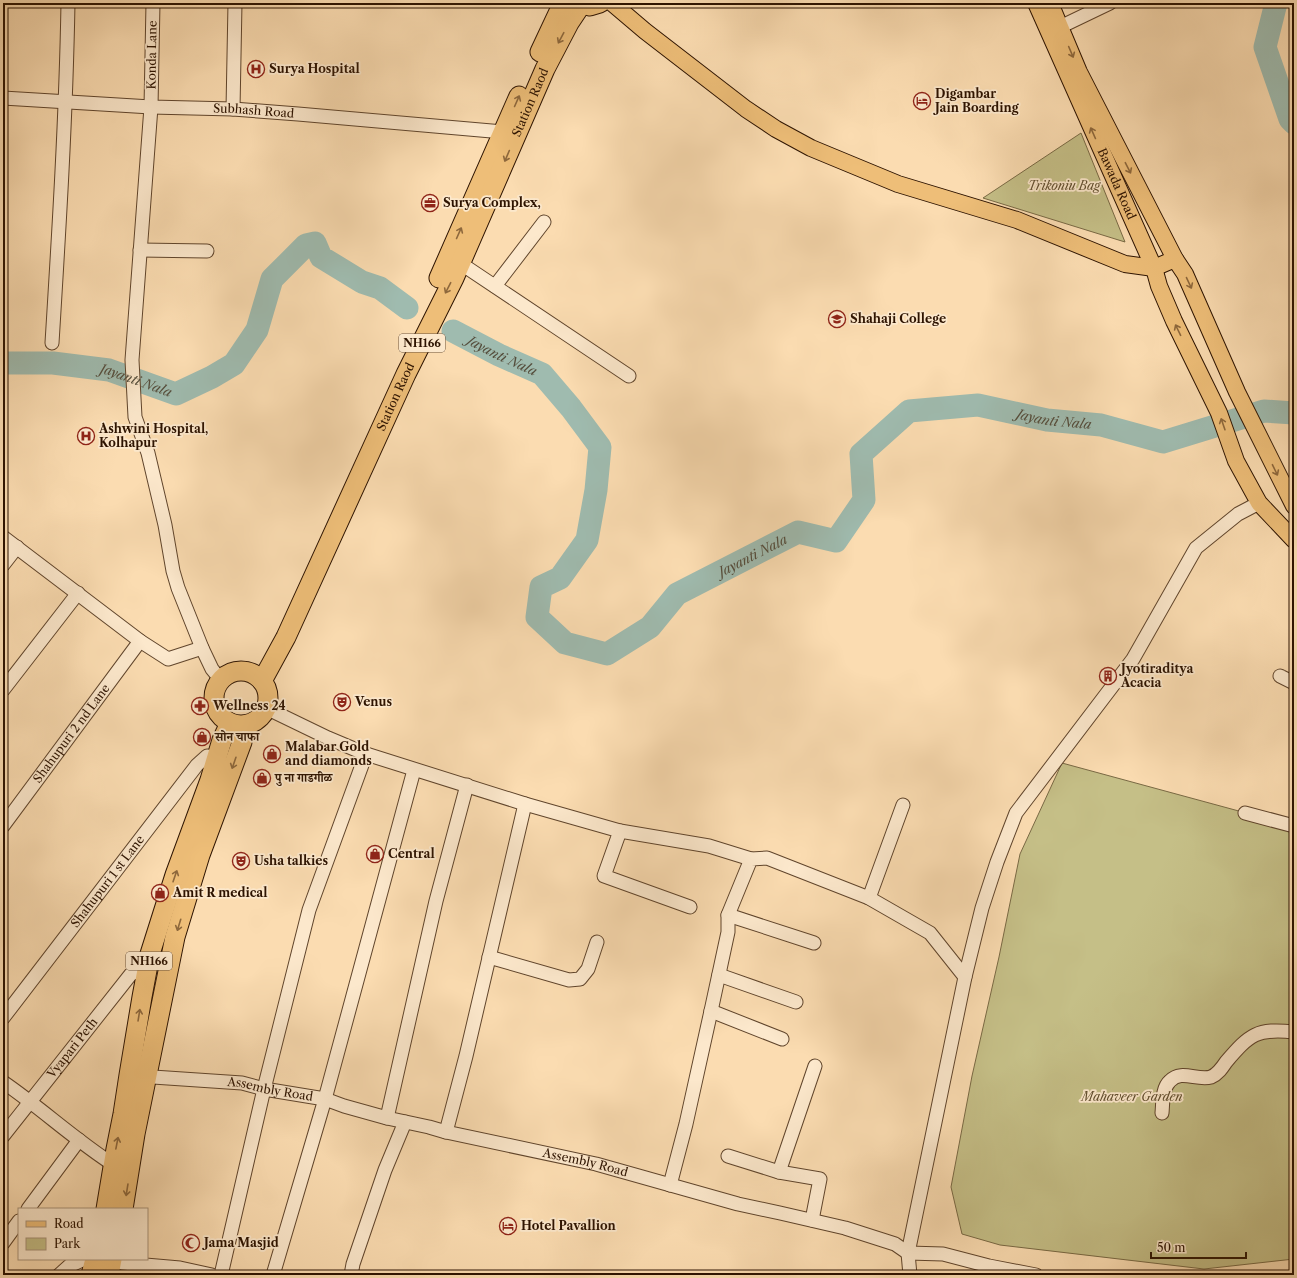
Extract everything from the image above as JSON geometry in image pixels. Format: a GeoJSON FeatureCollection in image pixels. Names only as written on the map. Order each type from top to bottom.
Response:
{"type":"FeatureCollection","features":[{"type":"Feature","properties":{"kind":"highway"},"geometry":{"type":"LineString","coordinates":[[574,4],[590,6],[600,3]]}},
{"type":"Feature","properties":{"kind":"highway","name":"NH166"},"geometry":{"type":"LineString","coordinates":[[258,678],[444,267],[503,132],[574,4]]}},
{"type":"Feature","properties":{"kind":"highway","name":"Station Raod"},"geometry":{"type":"LineString","coordinates":[[258,678],[286,637],[406,374],[460,263],[545,68],[569,23],[574,4]]}},
{"type":"Feature","properties":{"kind":"highway"},"geometry":{"type":"LineString","coordinates":[[221,680],[226,676],[240,671],[258,678],[267,689],[268,698],[266,708],[261,717],[256,721],[231,721]]}},
{"type":"Feature","properties":{"kind":"highway","name":"NH166"},"geometry":{"type":"LineString","coordinates":[[106,1208],[123,1114],[137,1076],[151,1057],[175,937],[200,855],[242,742],[231,721],[216,707],[214,700],[215,693],[221,680]]}},
{"type":"Feature","properties":{"kind":"highway","name":"NH166"},"geometry":{"type":"LineString","coordinates":[[123,1208],[134,1134],[137,1076],[147,967],[175,875],[218,756],[222,740],[231,721]]}},
{"type":"Feature","properties":{"kind":"main road"},"geometry":{"type":"LineString","coordinates":[[612,3],[645,31],[746,109],[776,129],[811,148],[898,184],[1017,220],[1125,264],[1154,268],[1175,259]]}},
{"type":"Feature","properties":{"kind":"main road","name":"Bawada Road"},"geometry":{"type":"LineString","coordinates":[[1036,3],[1154,268],[1159,286],[1174,321],[1220,413],[1236,461],[1259,503]]}},
{"type":"Feature","properties":{"kind":"main road","name":"Bawada Road"},"geometry":{"type":"LineString","coordinates":[[1050,3],[1080,72],[1175,259],[1185,274],[1237,392],[1294,506]]}},
{"type":"Feature","properties":{"kind":"main road"},"geometry":{"type":"LineString","coordinates":[[1259,503],[1294,540]]}},
{"type":"Feature","properties":{"kind":"street"},"geometry":{"type":"LineString","coordinates":[[52,343],[60,218],[68,3]]}},
{"type":"Feature","properties":{"kind":"street","name":"Konda Lane"},"geometry":{"type":"LineString","coordinates":[[152,3],[151,107],[132,360],[135,416],[148,453],[178,588],[202,648],[212,669],[221,680]]}},
{"type":"Feature","properties":{"kind":"street"},"geometry":{"type":"LineString","coordinates":[[232,109],[235,3]]}},
{"type":"Feature","properties":{"kind":"street"},"geometry":{"type":"LineString","coordinates":[[1060,27],[1110,3]]}},
{"type":"Feature","properties":{"kind":"street","name":"Subhash Road"},"geometry":{"type":"LineString","coordinates":[[3,98],[151,107],[232,109],[503,132]]}},
{"type":"Feature","properties":{"kind":"street"},"geometry":{"type":"LineString","coordinates":[[495,286],[544,222]]}},
{"type":"Feature","properties":{"kind":"street"},"geometry":{"type":"LineString","coordinates":[[140,250],[207,251]]}},
{"type":"Feature","properties":{"kind":"street"},"geometry":{"type":"LineString","coordinates":[[460,263],[629,376]]}},
{"type":"Feature","properties":{"kind":"street"},"geometry":{"type":"LineString","coordinates":[[910,1275],[908,1252],[965,977],[982,908],[997,862],[1016,813],[1133,659],[1196,548],[1238,514],[1259,503]]}},
{"type":"Feature","properties":{"kind":"street"},"geometry":{"type":"LineString","coordinates":[[3,537],[140,641],[168,659],[202,648]]}},
{"type":"Feature","properties":{"kind":"street"},"geometry":{"type":"LineString","coordinates":[[3,565],[17,547]]}},
{"type":"Feature","properties":{"kind":"street"},"geometry":{"type":"LineString","coordinates":[[3,690],[78,593]]}},
{"type":"Feature","properties":{"kind":"street","name":"Shahupuri 2 nd Lane"},"geometry":{"type":"LineString","coordinates":[[3,826],[140,641]]}},
{"type":"Feature","properties":{"kind":"street"},"geometry":{"type":"LineString","coordinates":[[1280,676],[1294,683]]}},
{"type":"Feature","properties":{"kind":"street"},"geometry":{"type":"LineString","coordinates":[[266,708],[328,738],[366,754],[525,804],[620,831],[709,846],[751,858],[767,858],[869,898],[930,933],[965,977]]}},
{"type":"Feature","properties":{"kind":"street"},"geometry":{"type":"LineString","coordinates":[[221,1275],[264,1088],[309,910],[366,754]]}},
{"type":"Feature","properties":{"kind":"street","name":"Shahupuri 1 st Lane"},"geometry":{"type":"LineString","coordinates":[[3,1018],[197,765],[207,756],[218,756]]}},
{"type":"Feature","properties":{"kind":"street"},"geometry":{"type":"LineString","coordinates":[[273,1275],[325,1100],[414,770]]}},
{"type":"Feature","properties":{"kind":"street"},"geometry":{"type":"LineString","coordinates":[[387,1118],[436,901],[467,785]]}},
{"type":"Feature","properties":{"kind":"street"},"geometry":{"type":"LineString","coordinates":[[446,1132],[466,1056],[525,804]]}},
{"type":"Feature","properties":{"kind":"street"},"geometry":{"type":"LineString","coordinates":[[869,898],[902,805]]}},
{"type":"Feature","properties":{"kind":"street"},"geometry":{"type":"LineString","coordinates":[[1245,813],[1294,826]]}},
{"type":"Feature","properties":{"kind":"street"},"geometry":{"type":"LineString","coordinates":[[620,831],[604,876],[690,907]]}},
{"type":"Feature","properties":{"kind":"street"},"geometry":{"type":"LineString","coordinates":[[670,1185],[686,1124],[719,975],[728,932],[728,915],[751,858]]}},
{"type":"Feature","properties":{"kind":"street"},"geometry":{"type":"LineString","coordinates":[[728,915],[814,943]]}},
{"type":"Feature","properties":{"kind":"street"},"geometry":{"type":"LineString","coordinates":[[489,957],[569,980],[580,980],[588,969],[597,942]]}},
{"type":"Feature","properties":{"kind":"street","name":"Vyapari Peth"},"geometry":{"type":"LineString","coordinates":[[3,1136],[131,974],[147,967]]}},
{"type":"Feature","properties":{"kind":"street"},"geometry":{"type":"LineString","coordinates":[[719,975],[796,1002]]}},
{"type":"Feature","properties":{"kind":"street"},"geometry":{"type":"LineString","coordinates":[[711,1011],[782,1039]]}},
{"type":"Feature","properties":{"kind":"street"},"geometry":{"type":"LineString","coordinates":[[1162,1113],[1164,1089],[1168,1082],[1175,1076],[1183,1075],[1198,1078],[1210,1077],[1217,1074],[1239,1047],[1250,1038],[1266,1031],[1277,1030],[1294,1032]]}},
{"type":"Feature","properties":{"kind":"street"},"geometry":{"type":"LineString","coordinates":[[779,1172],[815,1066]]}},
{"type":"Feature","properties":{"kind":"street","name":"Assembly Road"},"geometry":{"type":"LineString","coordinates":[[137,1076],[242,1083],[325,1100],[387,1118],[596,1164],[738,1204],[845,1228],[895,1244],[908,1252],[943,1254],[989,1266],[1036,1275]]}},
{"type":"Feature","properties":{"kind":"street"},"geometry":{"type":"LineString","coordinates":[[3,1082],[30,1101],[91,1150],[114,1165]]}},
{"type":"Feature","properties":{"kind":"street"},"geometry":{"type":"LineString","coordinates":[[351,1275],[385,1170],[405,1122]]}},
{"type":"Feature","properties":{"kind":"street"},"geometry":{"type":"LineString","coordinates":[[29,1208],[79,1140]]}},
{"type":"Feature","properties":{"kind":"street"},"geometry":{"type":"LineString","coordinates":[[728,1156],[779,1172],[820,1179],[812,1220]]}},
{"type":"Feature","properties":{"kind":"street"},"geometry":{"type":"LineString","coordinates":[[3,1243],[18,1223]]}},
{"type":"Feature","properties":{"kind":"street"},"geometry":{"type":"LineString","coordinates":[[58,1275],[69,1266],[82,1260],[102,1265],[212,1275]]}},
{"type":"Feature","properties":{"kind":"green space","name":"Trikoniu Bag"},"geometry":{"type":"Polygon","coordinates":[[[1081,133],[1125,242],[983,198],[1081,133]]]}},
{"type":"Feature","properties":{"kind":"green space","name":"Mahaveer Garden"},"geometry":{"type":"Polygon","coordinates":[[[1062,763],[1294,826],[1294,1259],[1204,1269],[1000,1245],[962,1234],[951,1187],[972,1076],[999,957],[1020,854],[1062,763]]]}},
{"type":"Feature","properties":{"kind":"waterway","name":"Jayanti Nala"},"geometry":{"type":"LineString","coordinates":[[1276,3],[1265,47],[1290,119],[1294,123]]}},
{"type":"Feature","properties":{"kind":"waterway","name":"Jayanti Nala"},"geometry":{"type":"LineString","coordinates":[[3,363],[53,363],[109,370],[176,394],[212,377],[234,364],[257,330],[272,279],[306,245],[315,243],[321,257],[362,282],[380,288],[407,308]]}},
{"type":"Feature","properties":{"kind":"waterway","name":"Jayanti Nala"},"geometry":{"type":"LineString","coordinates":[[453,331],[499,355],[542,374],[571,408],[600,447],[596,490],[587,540],[560,578],[541,587],[537,617],[565,643],[607,654],[650,627],[677,594],[798,532],[836,541],[864,500],[861,454],[909,411],[978,405],[1047,420],[1101,425],[1163,442],[1264,411],[1294,413]]}},
{"type":"Feature","properties":{"kind":"place","name":"Surya Hospital"},"geometry":{"type":"Point","coordinates":[256,69]}},
{"type":"Feature","properties":{"kind":"place","name":"Digambar Jain Boarding"},"geometry":{"type":"Point","coordinates":[922,101]}},
{"type":"Feature","properties":{"kind":"place","name":"Surya Complex,"},"geometry":{"type":"Point","coordinates":[430,203]}},
{"type":"Feature","properties":{"kind":"place","name":"Shahaji College"},"geometry":{"type":"Point","coordinates":[837,319]}},
{"type":"Feature","properties":{"kind":"place","name":"Ashwini Hospital, Kolhapur"},"geometry":{"type":"Point","coordinates":[86,436]}},
{"type":"Feature","properties":{"kind":"place","name":"Jyotiraditya Acacia"},"geometry":{"type":"Point","coordinates":[1108,676]}},
{"type":"Feature","properties":{"kind":"place","name":"Venus"},"geometry":{"type":"Point","coordinates":[342,702]}},
{"type":"Feature","properties":{"kind":"place","name":"Wellness 24"},"geometry":{"type":"Point","coordinates":[200,706]}},
{"type":"Feature","properties":{"kind":"place","name":"सोन चाफा"},"geometry":{"type":"Point","coordinates":[202,737]}},
{"type":"Feature","properties":{"kind":"place","name":"Malabar Gold and diamonds"},"geometry":{"type":"Point","coordinates":[272,754]}},
{"type":"Feature","properties":{"kind":"place","name":"पु ना गाडगीळ"},"geometry":{"type":"Point","coordinates":[262,778]}},
{"type":"Feature","properties":{"kind":"place","name":"Central"},"geometry":{"type":"Point","coordinates":[375,854]}},
{"type":"Feature","properties":{"kind":"place","name":"Usha talkies"},"geometry":{"type":"Point","coordinates":[241,861]}},
{"type":"Feature","properties":{"kind":"place","name":"Amit R medical"},"geometry":{"type":"Point","coordinates":[160,893]}},
{"type":"Feature","properties":{"kind":"place","name":"Hotel Pavallion"},"geometry":{"type":"Point","coordinates":[508,1226]}},
{"type":"Feature","properties":{"kind":"place","name":"Jama Masjid"},"geometry":{"type":"Point","coordinates":[191,1243]}}]}
